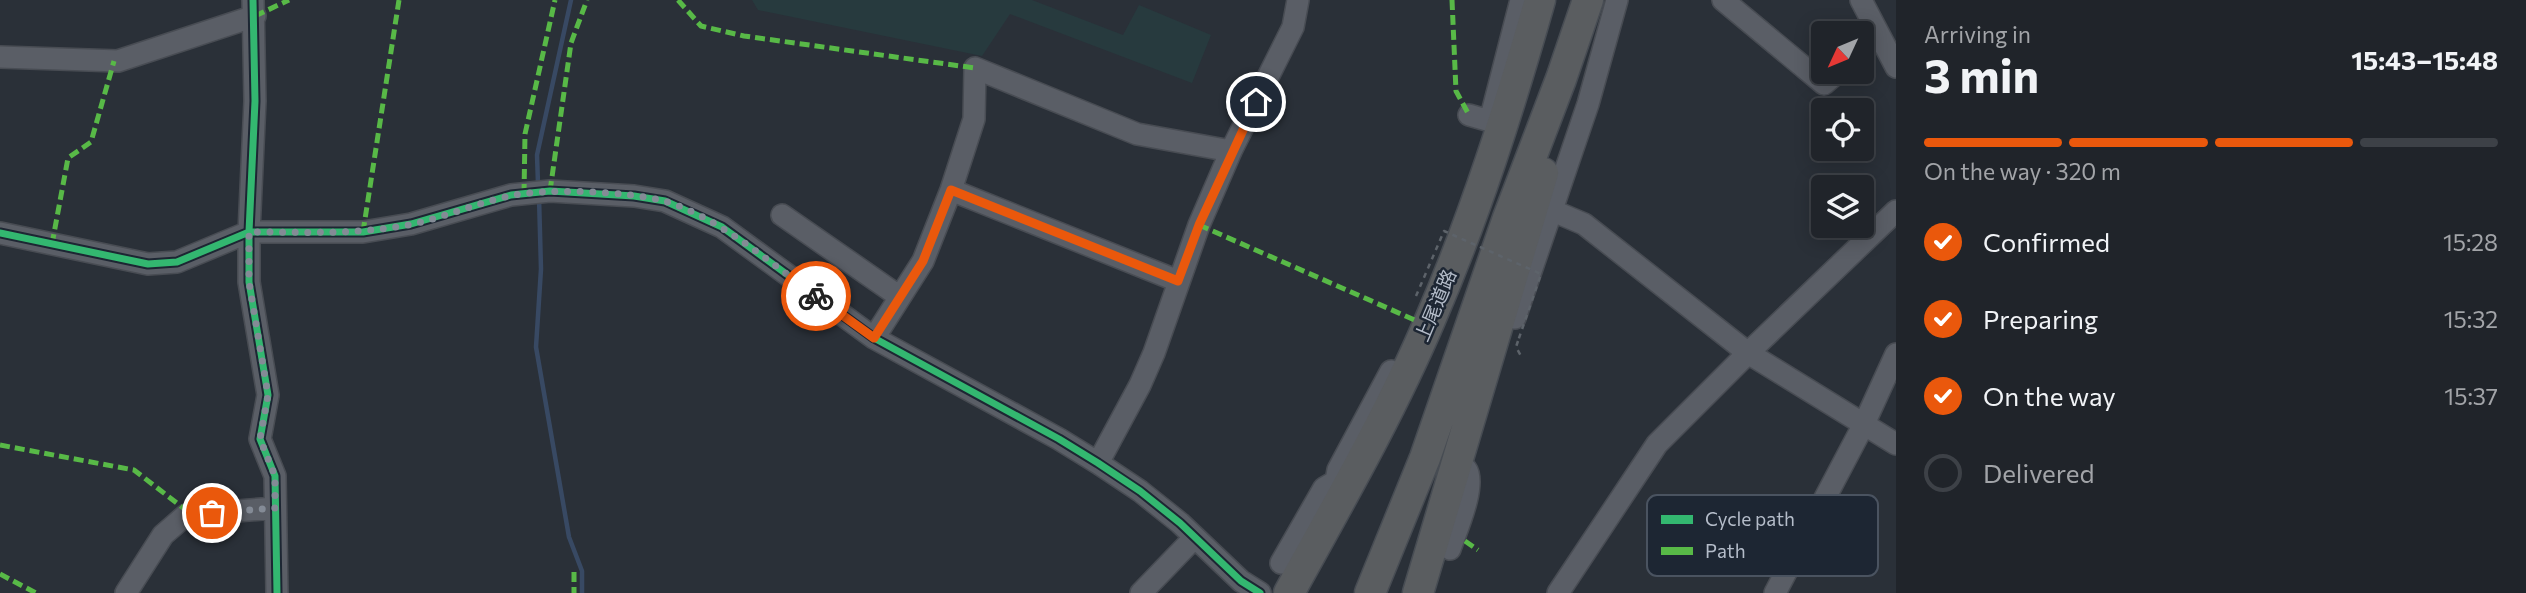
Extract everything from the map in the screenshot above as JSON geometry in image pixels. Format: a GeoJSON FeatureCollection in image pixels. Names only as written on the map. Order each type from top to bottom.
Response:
{"type":"FeatureCollection","features":[{"type":"Feature","properties":{"kind":"highway","name":"上尾道路"},"geometry":{"type":"LineString","coordinates":[[1289,593],[1338,491],[1405,377],[1479,198],[1540,0]]}},
{"type":"Feature","properties":{"kind":"highway"},"geometry":{"type":"LineString","coordinates":[[1355,593],[1443,369],[1492,226],[1547,0]]}},
{"type":"Feature","properties":{"kind":"highway"},"geometry":{"type":"LineString","coordinates":[[1418,593],[1459,475],[1589,0]]}},
{"type":"Feature","properties":{"kind":"highway"},"geometry":{"type":"LineString","coordinates":[[1370,593],[1425,458],[1508,218],[1562,79],[1589,0]]}},
{"type":"Feature","properties":{"kind":"street"},"geometry":{"type":"LineString","coordinates":[[1098,463],[1149,364],[1199,225],[1231,152],[1293,27],[1298,0]]}},
{"type":"Feature","properties":{"kind":"street"},"geometry":{"type":"LineString","coordinates":[[1281,563],[1324,488],[1338,491],[1338,470],[1417,321],[1452,234],[1490,121],[1521,0]]}},
{"type":"Feature","properties":{"kind":"street"},"geometry":{"type":"LineString","coordinates":[[1459,475],[1471,462],[1518,308],[1588,104],[1617,0]]}},
{"type":"Feature","properties":{"kind":"street"},"geometry":{"type":"LineString","coordinates":[[1723,0],[1811,73]]}},
{"type":"Feature","properties":{"kind":"street"},"geometry":{"type":"LineString","coordinates":[[1861,0],[1896,66]]}},
{"type":"Feature","properties":{"kind":"street"},"geometry":{"type":"LineString","coordinates":[[0,57],[118,61],[254,8],[255,101],[249,282],[268,395],[260,439],[275,476],[277,593]]}},
{"type":"Feature","properties":{"kind":"street"},"geometry":{"type":"LineString","coordinates":[[1874,40],[1879,36]]}},
{"type":"Feature","properties":{"kind":"street"},"geometry":{"type":"LineString","coordinates":[[874,338],[923,261],[951,190],[974,119],[975,68],[1137,134],[1231,152]]}},
{"type":"Feature","properties":{"kind":"street"},"geometry":{"type":"LineString","coordinates":[[1469,115],[1490,121]]}},
{"type":"Feature","properties":{"kind":"street"},"geometry":{"type":"LineString","coordinates":[[951,190],[1178,281]]}},
{"type":"Feature","properties":{"kind":"street"},"geometry":{"type":"LineString","coordinates":[[0,233],[148,264],[177,262],[249,232],[363,232],[411,225],[511,195],[550,191],[634,195],[665,201],[722,227],[874,338],[1098,463],[1140,491],[1241,581],[1260,593]]}},
{"type":"Feature","properties":{"kind":"street"},"geometry":{"type":"LineString","coordinates":[[1551,209],[1584,224],[1748,353],[1896,444]]}},
{"type":"Feature","properties":{"kind":"street"},"geometry":{"type":"LineString","coordinates":[[1558,593],[1657,444],[1896,211]]}},
{"type":"Feature","properties":{"kind":"street"},"geometry":{"type":"LineString","coordinates":[[782,215],[900,297]]}},
{"type":"Feature","properties":{"kind":"street"},"geometry":{"type":"LineString","coordinates":[[1826,495],[1864,424],[1896,354]]}},
{"type":"Feature","properties":{"kind":"street"},"geometry":{"type":"LineString","coordinates":[[1457,540],[1470,488],[1470,474],[1459,475]]}},
{"type":"Feature","properties":{"kind":"street"},"geometry":{"type":"LineString","coordinates":[[126,593],[163,536],[186,515],[275,508]]}},
{"type":"Feature","properties":{"kind":"street"},"geometry":{"type":"LineString","coordinates":[[1142,593],[1194,538]]}},
{"type":"Feature","properties":{"kind":"street"},"geometry":{"type":"LineString","coordinates":[[1774,593],[1783,576]]}},
{"type":"Feature","properties":{"kind":"path"},"geometry":{"type":"LineString","coordinates":[[1412,302],[1444,231],[1541,274],[1516,346],[1521,356]]}},
{"type":"Feature","properties":{"kind":"green space"},"geometry":{"type":"Polygon","coordinates":[[[752,0],[1032,0],[1123,35],[1139,5],[1211,35],[1192,83],[1010,14],[982,56],[758,10],[752,0]]]}},
{"type":"Feature","properties":{"kind":"waterway"},"geometry":{"type":"LineString","coordinates":[[538,184],[537,155],[571,0]]}},
{"type":"Feature","properties":{"kind":"waterway"},"geometry":{"type":"LineString","coordinates":[[539,197],[541,269],[536,347],[569,537],[582,571],[582,593]]}},
{"type":"Feature","properties":{"kind":"marked path"},"geometry":{"type":"LineString","coordinates":[[255,16],[289,0]]}},
{"type":"Feature","properties":{"kind":"marked path"},"geometry":{"type":"LineString","coordinates":[[363,232],[399,0]]}},
{"type":"Feature","properties":{"kind":"marked path"},"geometry":{"type":"LineString","coordinates":[[524,194],[525,134],[555,0]]}},
{"type":"Feature","properties":{"kind":"marked path"},"geometry":{"type":"LineString","coordinates":[[550,191],[571,43],[587,0]]}},
{"type":"Feature","properties":{"kind":"marked path"},"geometry":{"type":"LineString","coordinates":[[678,0],[701,26],[744,36],[975,68]]}},
{"type":"Feature","properties":{"kind":"marked path"},"geometry":{"type":"LineString","coordinates":[[1452,0],[1456,91],[1469,115]]}},
{"type":"Feature","properties":{"kind":"marked path"},"geometry":{"type":"LineString","coordinates":[[52,244],[68,158],[91,142],[114,61]]}},
{"type":"Feature","properties":{"kind":"marked path"},"geometry":{"type":"LineString","coordinates":[[1199,225],[1417,321]]}},
{"type":"Feature","properties":{"kind":"marked path"},"geometry":{"type":"LineString","coordinates":[[0,445],[134,470],[191,514]]}},
{"type":"Feature","properties":{"kind":"marked path"},"geometry":{"type":"LineString","coordinates":[[1465,541],[1478,550]]}},
{"type":"Feature","properties":{"kind":"marked path"},"geometry":{"type":"LineString","coordinates":[[574,572],[574,593]]}},
{"type":"Feature","properties":{"kind":"marked path"},"geometry":{"type":"LineString","coordinates":[[0,574],[36,593]]}},
{"type":"Feature","properties":{"kind":"cycle path"},"geometry":{"type":"LineString","coordinates":[[253,0],[255,101],[249,282],[268,395],[260,439],[275,476],[277,593]]}},
{"type":"Feature","properties":{"kind":"cycle path"},"geometry":{"type":"LineString","coordinates":[[0,233],[148,264],[177,262],[249,232],[363,232],[411,224],[511,195],[550,191],[634,196],[665,201],[722,227],[874,338],[1098,463],[1140,491],[1180,523],[1241,581],[1260,593]]}},
{"type":"Feature","properties":{"kind":"way so far"},"geometry":{"type":"LineString","coordinates":[[212,513],[275,508],[275,476],[260,439],[268,395],[249,282],[249,232],[363,232],[411,225],[511,195],[550,191],[634,195],[665,201],[722,227],[816,296]]}},
{"type":"Feature","properties":{"kind":"route"},"geometry":{"type":"LineString","coordinates":[[816,296],[874,338],[923,261],[951,190],[1178,281],[1199,225],[1256,102]]}}]}
